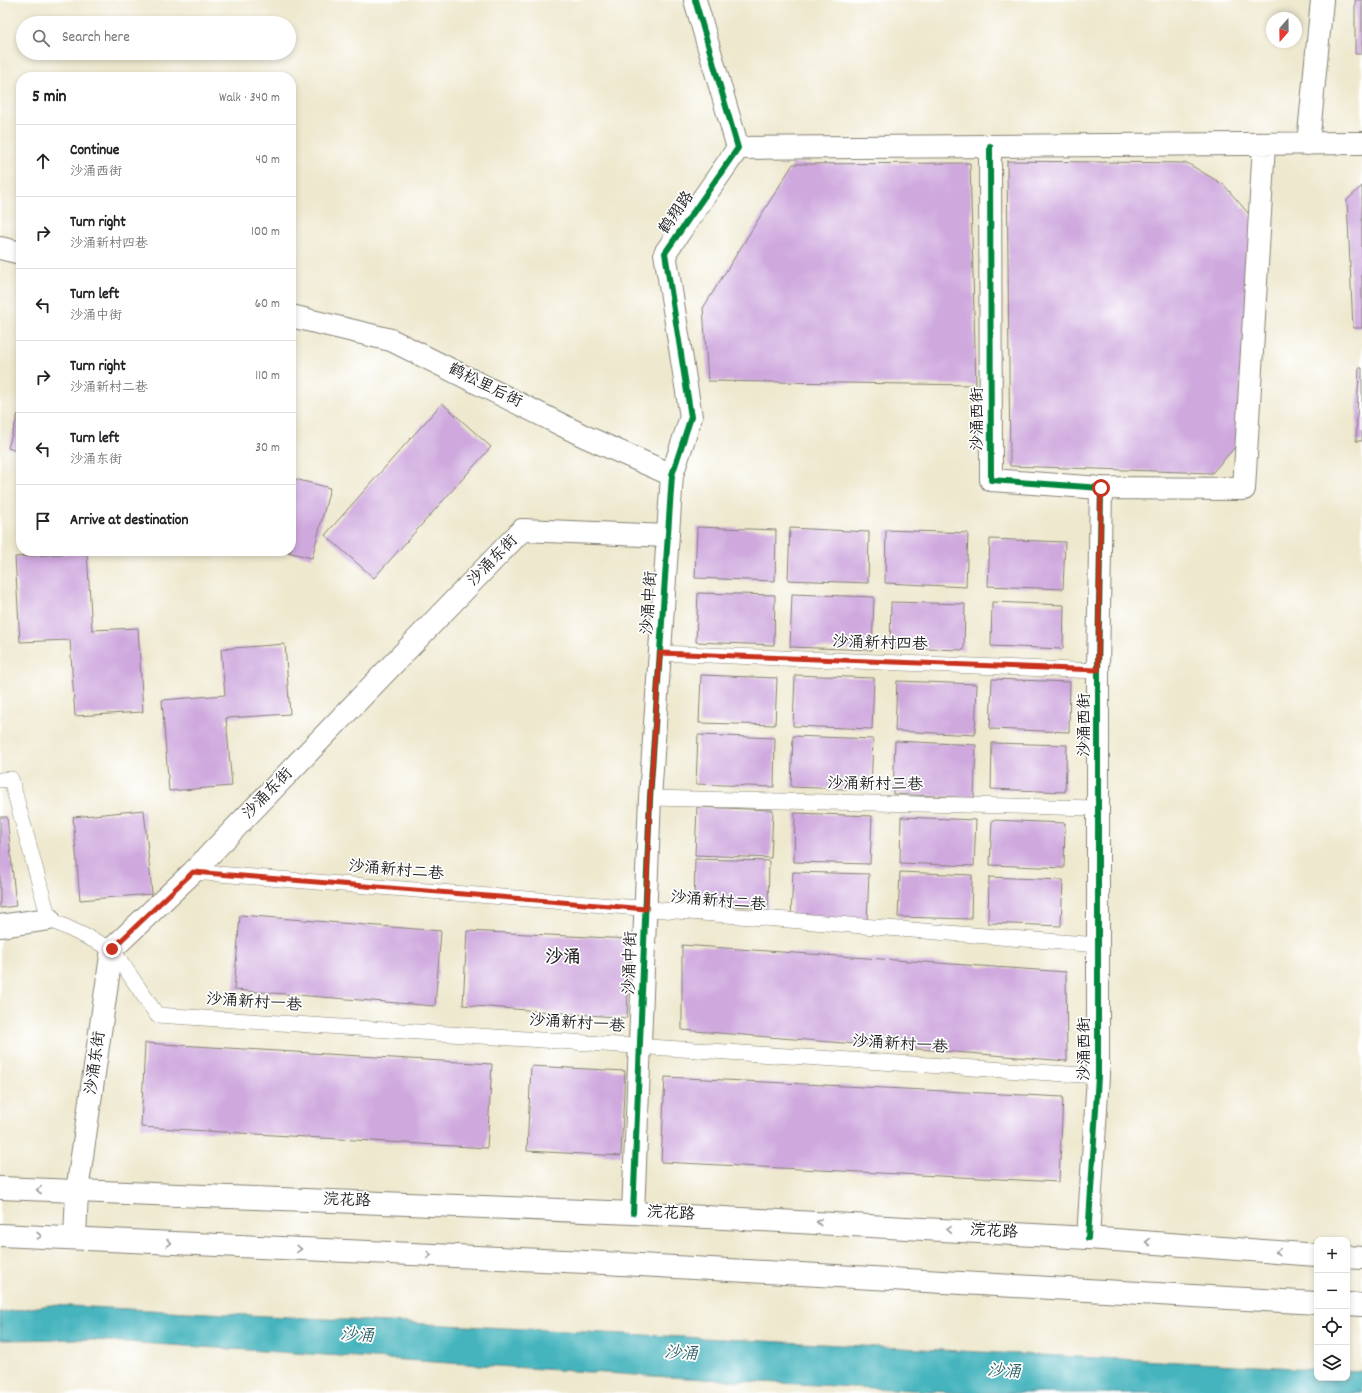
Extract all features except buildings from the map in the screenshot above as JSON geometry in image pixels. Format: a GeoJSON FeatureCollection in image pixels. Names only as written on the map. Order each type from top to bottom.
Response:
{"type":"FeatureCollection","features":[{"type":"Feature","properties":{"kind":"street"},"geometry":{"type":"LineString","coordinates":[[695,0],[738,148],[1362,143]]}},
{"type":"Feature","properties":{"kind":"street"},"geometry":{"type":"LineString","coordinates":[[1308,144],[1322,0]]}},
{"type":"Feature","properties":{"kind":"street"},"geometry":{"type":"LineString","coordinates":[[1101,488],[1244,489],[1264,144]]}},
{"type":"Feature","properties":{"kind":"street","name":"沙涌西街"},"geometry":{"type":"LineString","coordinates":[[990,146],[991,480],[1101,488],[1098,670],[1098,1076],[1088,1238]]}},
{"type":"Feature","properties":{"kind":"street","name":"鹤翔路"},"geometry":{"type":"LineString","coordinates":[[672,475],[691,418],[665,253],[738,148]]}},
{"type":"Feature","properties":{"kind":"street"},"geometry":{"type":"LineString","coordinates":[[0,248],[16,252]]}},
{"type":"Feature","properties":{"kind":"street","name":"鹤松里后街"},"geometry":{"type":"LineString","coordinates":[[296,317],[391,340],[584,436],[672,475]]}},
{"type":"Feature","properties":{"kind":"street","name":"沙涌中街"},"geometry":{"type":"LineString","coordinates":[[633,1212],[650,798],[672,475]]}},
{"type":"Feature","properties":{"kind":"street","name":"沙涌东街"},"geometry":{"type":"LineString","coordinates":[[75,1238],[77,1191],[112,949],[193,872],[522,530],[668,536]]}},
{"type":"Feature","properties":{"kind":"street"},"geometry":{"type":"LineString","coordinates":[[0,926],[49,919]]}},
{"type":"Feature","properties":{"kind":"street","name":"浣花路"},"geometry":{"type":"LineString","coordinates":[[0,1188],[633,1212],[1088,1238],[1314,1255]]}},
{"type":"Feature","properties":{"kind":"street"},"geometry":{"type":"LineString","coordinates":[[0,1235],[602,1263],[1314,1303]]}},
{"type":"Feature","properties":{"kind":"street"},"geometry":{"type":"LineString","coordinates":[[1350,1257],[1362,1258]]}},
{"type":"Feature","properties":{"kind":"street"},"geometry":{"type":"LineString","coordinates":[[1350,1304],[1362,1305]]}},
{"type":"Feature","properties":{"kind":"lane","name":"沙涌新村四巷"},"geometry":{"type":"LineString","coordinates":[[660,653],[1098,670]]}},
{"type":"Feature","properties":{"kind":"lane"},"geometry":{"type":"LineString","coordinates":[[0,780],[11,779],[49,919],[112,949]]}},
{"type":"Feature","properties":{"kind":"lane","name":"沙涌新村三巷"},"geometry":{"type":"LineString","coordinates":[[650,798],[1098,808]]}},
{"type":"Feature","properties":{"kind":"lane","name":"沙涌新村二巷"},"geometry":{"type":"LineString","coordinates":[[193,872],[1098,945]]}},
{"type":"Feature","properties":{"kind":"lane","name":"沙涌新村一巷"},"geometry":{"type":"LineString","coordinates":[[112,949],[157,1015],[1098,1076]]}},
{"type":"Feature","properties":{"kind":"water"},"geometry":{"type":"Polygon","coordinates":[[[50,1305],[1314,1369],[1314,1381],[1350,1381],[1350,1371],[1362,1372],[1362,1393],[965,1393],[667,1377],[77,1339],[0,1340],[0,1313],[50,1305]]]}},
{"type":"Feature","properties":{"kind":"cycle path"},"geometry":{"type":"LineString","coordinates":[[633,1213],[650,798],[672,475],[691,417],[665,253],[738,148],[695,0]]}},
{"type":"Feature","properties":{"kind":"cycle path"},"geometry":{"type":"LineString","coordinates":[[990,146],[991,480],[1101,488],[1098,671],[1098,1076],[1088,1238]]}},
{"type":"Feature","properties":{"kind":"district","name":"沙涌"},"geometry":{"type":"Point","coordinates":[563,958]}},
{"type":"Feature","properties":{"kind":"route"},"geometry":{"type":"LineString","coordinates":[[112,949],[193,872],[646,909],[650,798],[660,653],[1098,670],[1101,488]]}}]}
